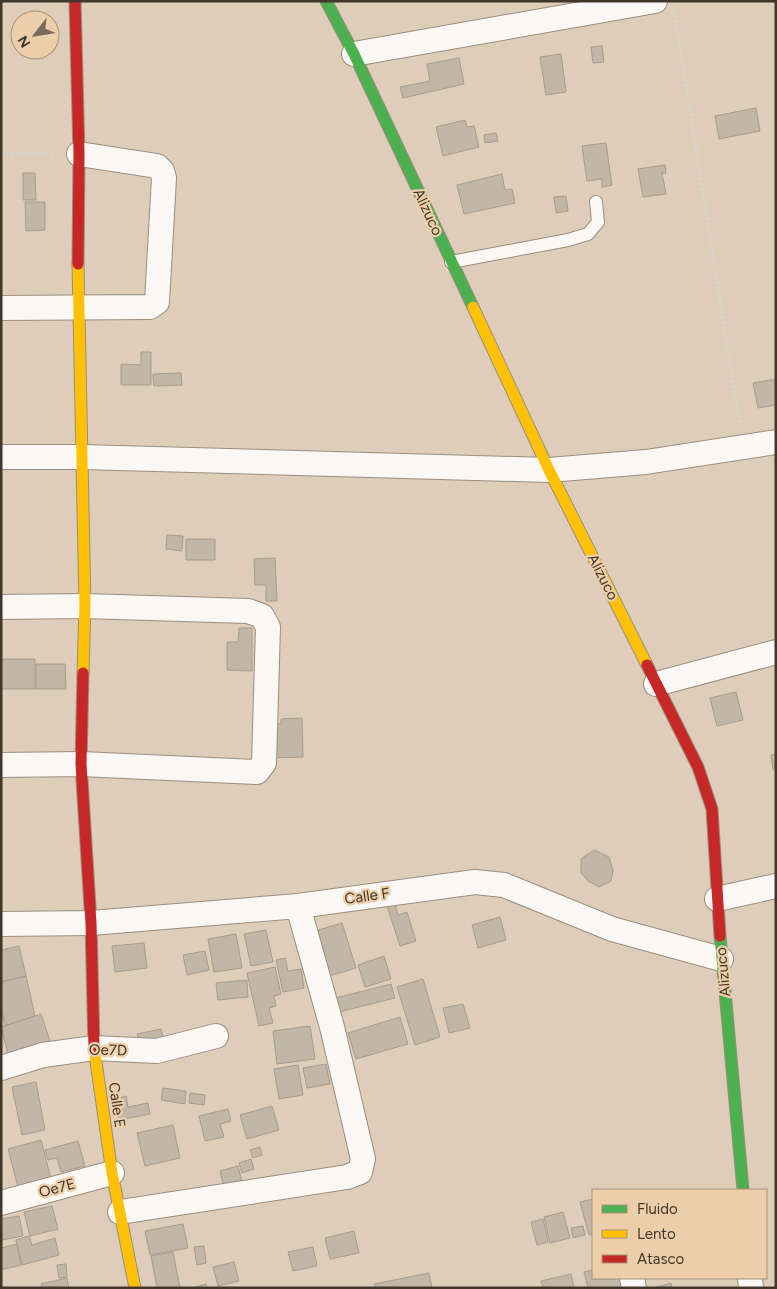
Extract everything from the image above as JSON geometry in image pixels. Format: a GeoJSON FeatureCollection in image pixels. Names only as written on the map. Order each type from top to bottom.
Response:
{"type":"FeatureCollection","features":[{"type":"Feature","properties":{"kind":"street","name":"Calle E"},"geometry":{"type":"LineString","coordinates":[[74,1],[79,154],[77,308],[85,606],[81,764],[91,924],[94,1048],[112,1173],[135,1288]]}},
{"type":"Feature","properties":{"kind":"street","name":"Alizuco"},"geometry":{"type":"LineString","coordinates":[[326,1],[354,54],[549,470],[698,767],[712,809],[721,959],[743,1189]]}},
{"type":"Feature","properties":{"kind":"street"},"geometry":{"type":"LineString","coordinates":[[354,54],[655,1]]}},
{"type":"Feature","properties":{"kind":"street"},"geometry":{"type":"LineString","coordinates":[[1,308],[150,307],[157,302],[164,178],[162,171],[156,166],[79,154]]}},
{"type":"Feature","properties":{"kind":"street"},"geometry":{"type":"LineString","coordinates":[[1,458],[81,457],[549,470],[646,462],[776,442]]}},
{"type":"Feature","properties":{"kind":"street"},"geometry":{"type":"LineString","coordinates":[[1,607],[85,606],[248,611],[262,616],[268,627],[264,763],[257,772],[81,764],[1,765]]}},
{"type":"Feature","properties":{"kind":"street"},"geometry":{"type":"LineString","coordinates":[[656,684],[776,652]]}},
{"type":"Feature","properties":{"kind":"street","name":"Calle F"},"geometry":{"type":"LineString","coordinates":[[1,924],[91,924],[298,906],[475,882],[504,885],[612,929],[721,959]]}},
{"type":"Feature","properties":{"kind":"street"},"geometry":{"type":"LineString","coordinates":[[717,899],[776,886]]}},
{"type":"Feature","properties":{"kind":"street"},"geometry":{"type":"LineString","coordinates":[[120,1212],[347,1177],[360,1172],[363,1158],[332,1027],[298,906]]}},
{"type":"Feature","properties":{"kind":"street","name":"Oe7D"},"geometry":{"type":"LineString","coordinates":[[1,1068],[44,1055],[94,1048],[157,1051],[216,1036]]}},
{"type":"Feature","properties":{"kind":"street","name":"Oe7E"},"geometry":{"type":"LineString","coordinates":[[1,1203],[112,1173]]}},
{"type":"Feature","properties":{"kind":"lane"},"geometry":{"type":"LineString","coordinates":[[451,262],[568,240],[588,234],[598,222],[596,202]]}},
{"type":"Feature","properties":{"kind":"path"},"geometry":{"type":"LineString","coordinates":[[1,2],[74,1]]}},
{"type":"Feature","properties":{"kind":"path"},"geometry":{"type":"LineString","coordinates":[[673,1],[743,446]]}},
{"type":"Feature","properties":{"kind":"path"},"geometry":{"type":"LineString","coordinates":[[1,154],[79,154]]}},
{"type":"Feature","properties":{"kind":"building"},"geometry":{"type":"Polygon","coordinates":[[[602,46],[604,62],[593,63],[591,47],[602,46]]]}},
{"type":"Feature","properties":{"kind":"building"},"geometry":{"type":"Polygon","coordinates":[[[561,54],[566,92],[546,95],[540,57],[561,54]]]}},
{"type":"Feature","properties":{"kind":"building"},"geometry":{"type":"Polygon","coordinates":[[[459,58],[464,84],[403,98],[400,87],[430,81],[427,64],[459,58]]]}},
{"type":"Feature","properties":{"kind":"building"},"geometry":{"type":"Polygon","coordinates":[[[756,108],[760,131],[719,139],[715,116],[756,108]]]}},
{"type":"Feature","properties":{"kind":"building"},"geometry":{"type":"Polygon","coordinates":[[[465,120],[467,127],[474,126],[479,147],[443,156],[436,127],[465,120]]]}},
{"type":"Feature","properties":{"kind":"building"},"geometry":{"type":"Polygon","coordinates":[[[496,133],[498,141],[485,143],[484,135],[496,133]]]}},
{"type":"Feature","properties":{"kind":"building"},"geometry":{"type":"Polygon","coordinates":[[[606,143],[612,185],[602,187],[602,179],[587,181],[582,146],[606,143]]]}},
{"type":"Feature","properties":{"kind":"building"},"geometry":{"type":"Polygon","coordinates":[[[665,165],[666,173],[662,173],[666,194],[643,197],[638,169],[665,165]]]}},
{"type":"Feature","properties":{"kind":"building"},"geometry":{"type":"Polygon","coordinates":[[[23,173],[35,173],[36,200],[23,200],[23,173]]]}},
{"type":"Feature","properties":{"kind":"building"},"geometry":{"type":"Polygon","coordinates":[[[502,174],[505,190],[512,189],[515,203],[464,214],[457,185],[502,174]]]}},
{"type":"Feature","properties":{"kind":"building"},"geometry":{"type":"Polygon","coordinates":[[[566,196],[568,211],[556,213],[554,197],[566,196]]]}},
{"type":"Feature","properties":{"kind":"building"},"geometry":{"type":"Polygon","coordinates":[[[25,202],[45,202],[45,230],[26,231],[25,202]]]}},
{"type":"Feature","properties":{"kind":"building"},"geometry":{"type":"Polygon","coordinates":[[[141,352],[151,352],[151,385],[121,385],[121,364],[141,365],[141,352]]]}},
{"type":"Feature","properties":{"kind":"building"},"geometry":{"type":"Polygon","coordinates":[[[181,373],[182,385],[154,386],[153,374],[181,373]]]}},
{"type":"Feature","properties":{"kind":"building"},"geometry":{"type":"Polygon","coordinates":[[[776,379],[776,405],[758,408],[753,383],[776,379]]]}},
{"type":"Feature","properties":{"kind":"building"},"geometry":{"type":"Polygon","coordinates":[[[167,535],[183,536],[182,551],[166,549],[167,535]]]}},
{"type":"Feature","properties":{"kind":"building"},"geometry":{"type":"Polygon","coordinates":[[[186,539],[215,539],[215,560],[186,560],[186,539]]]}},
{"type":"Feature","properties":{"kind":"building"},"geometry":{"type":"Polygon","coordinates":[[[275,558],[277,601],[266,601],[266,585],[255,585],[254,559],[275,558]]]}},
{"type":"Feature","properties":{"kind":"building"},"geometry":{"type":"Polygon","coordinates":[[[239,628],[252,628],[252,671],[227,670],[227,642],[238,642],[239,628]]]}},
{"type":"Feature","properties":{"kind":"building"},"geometry":{"type":"Polygon","coordinates":[[[1,659],[35,659],[35,689],[1,689],[1,659]]]}},
{"type":"Feature","properties":{"kind":"building"},"geometry":{"type":"Polygon","coordinates":[[[36,664],[65,664],[66,689],[36,689],[36,664]]]}},
{"type":"Feature","properties":{"kind":"building"},"geometry":{"type":"Polygon","coordinates":[[[736,692],[743,720],[717,726],[710,698],[736,692]]]}},
{"type":"Feature","properties":{"kind":"building"},"geometry":{"type":"Polygon","coordinates":[[[302,718],[303,757],[272,758],[271,724],[281,724],[281,719],[302,718]]]}},
{"type":"Feature","properties":{"kind":"building"},"geometry":{"type":"Polygon","coordinates":[[[776,754],[776,770],[773,770],[771,755],[776,754]]]}},
{"type":"Feature","properties":{"kind":"building"},"geometry":{"type":"Polygon","coordinates":[[[594,850],[609,857],[613,870],[611,881],[599,887],[588,881],[581,873],[581,859],[594,850]]]}},
{"type":"Feature","properties":{"kind":"building"},"geometry":{"type":"Polygon","coordinates":[[[395,904],[398,915],[407,912],[416,941],[400,946],[387,906],[395,904]]]}},
{"type":"Feature","properties":{"kind":"building"},"geometry":{"type":"Polygon","coordinates":[[[500,917],[506,940],[478,948],[472,925],[500,917]]]}},
{"type":"Feature","properties":{"kind":"building"},"geometry":{"type":"Polygon","coordinates":[[[342,923],[356,968],[329,976],[315,931],[342,923]]]}},
{"type":"Feature","properties":{"kind":"building"},"geometry":{"type":"Polygon","coordinates":[[[266,930],[273,962],[251,966],[244,934],[266,930]]]}},
{"type":"Feature","properties":{"kind":"building"},"geometry":{"type":"Polygon","coordinates":[[[236,934],[242,968],[214,972],[208,939],[236,934]]]}},
{"type":"Feature","properties":{"kind":"building"},"geometry":{"type":"Polygon","coordinates":[[[144,943],[147,968],[115,972],[112,946],[144,943]]]}},
{"type":"Feature","properties":{"kind":"building"},"geometry":{"type":"Polygon","coordinates":[[[19,946],[26,976],[1,982],[1,950],[19,946]]]}},
{"type":"Feature","properties":{"kind":"building"},"geometry":{"type":"Polygon","coordinates":[[[205,951],[209,970],[187,975],[183,955],[205,951]]]}},
{"type":"Feature","properties":{"kind":"building"},"geometry":{"type":"Polygon","coordinates":[[[384,956],[391,979],[365,987],[358,965],[384,956]]]}},
{"type":"Feature","properties":{"kind":"building"},"geometry":{"type":"Polygon","coordinates":[[[285,958],[288,971],[301,969],[304,988],[283,992],[276,960],[285,958]]]}},
{"type":"Feature","properties":{"kind":"building"},"geometry":{"type":"Polygon","coordinates":[[[275,967],[281,994],[274,996],[276,1006],[269,1008],[273,1023],[259,1026],[247,973],[275,967]]]}},
{"type":"Feature","properties":{"kind":"building"},"geometry":{"type":"Polygon","coordinates":[[[26,976],[35,1016],[5,1026],[1,1008],[1,982],[26,976]]]}},
{"type":"Feature","properties":{"kind":"building"},"geometry":{"type":"Polygon","coordinates":[[[423,979],[440,1037],[415,1045],[397,987],[423,979]]]}},
{"type":"Feature","properties":{"kind":"building"},"geometry":{"type":"Polygon","coordinates":[[[247,980],[248,997],[218,1000],[216,983],[247,980]]]}},
{"type":"Feature","properties":{"kind":"building"},"geometry":{"type":"Polygon","coordinates":[[[391,984],[395,998],[339,1012],[336,998],[391,984]]]}},
{"type":"Feature","properties":{"kind":"building"},"geometry":{"type":"Polygon","coordinates":[[[463,1004],[470,1028],[449,1033],[443,1008],[463,1004]]]}},
{"type":"Feature","properties":{"kind":"building"},"geometry":{"type":"Polygon","coordinates":[[[41,1014],[51,1044],[9,1058],[1,1027],[41,1014]]]}},
{"type":"Feature","properties":{"kind":"building"},"geometry":{"type":"Polygon","coordinates":[[[400,1017],[408,1044],[356,1059],[348,1033],[400,1017]]]}},
{"type":"Feature","properties":{"kind":"building"},"geometry":{"type":"Polygon","coordinates":[[[310,1026],[315,1059],[277,1064],[273,1031],[310,1026]]]}},
{"type":"Feature","properties":{"kind":"building"},"geometry":{"type":"Polygon","coordinates":[[[161,1029],[165,1044],[142,1049],[137,1034],[161,1029]]]}},
{"type":"Feature","properties":{"kind":"building"},"geometry":{"type":"Polygon","coordinates":[[[326,1064],[330,1084],[307,1088],[303,1068],[326,1064]]]}},
{"type":"Feature","properties":{"kind":"building"},"geometry":{"type":"Polygon","coordinates":[[[298,1065],[303,1095],[279,1099],[274,1069],[298,1065]]]}},
{"type":"Feature","properties":{"kind":"building"},"geometry":{"type":"Polygon","coordinates":[[[36,1082],[45,1130],[22,1135],[12,1087],[36,1082]]]}},
{"type":"Feature","properties":{"kind":"building"},"geometry":{"type":"Polygon","coordinates":[[[163,1088],[186,1091],[185,1104],[161,1100],[163,1088]]]}},
{"type":"Feature","properties":{"kind":"building"},"geometry":{"type":"Polygon","coordinates":[[[190,1093],[205,1095],[204,1105],[189,1103],[190,1093]]]}},
{"type":"Feature","properties":{"kind":"building"},"geometry":{"type":"Polygon","coordinates":[[[126,1096],[128,1107],[148,1103],[150,1114],[119,1120],[115,1099],[126,1096]]]}},
{"type":"Feature","properties":{"kind":"building"},"geometry":{"type":"Polygon","coordinates":[[[272,1106],[279,1130],[247,1139],[240,1115],[272,1106]]]}},
{"type":"Feature","properties":{"kind":"building"},"geometry":{"type":"Polygon","coordinates":[[[228,1109],[231,1121],[220,1124],[224,1137],[205,1141],[199,1116],[228,1109]]]}},
{"type":"Feature","properties":{"kind":"building"},"geometry":{"type":"Polygon","coordinates":[[[173,1125],[180,1158],[145,1166],[137,1133],[173,1125]]]}},
{"type":"Feature","properties":{"kind":"building"},"geometry":{"type":"Polygon","coordinates":[[[41,1140],[51,1179],[18,1187],[8,1149],[41,1140]]]}},
{"type":"Feature","properties":{"kind":"building"},"geometry":{"type":"Polygon","coordinates":[[[78,1141],[85,1166],[61,1172],[57,1158],[48,1160],[45,1150],[78,1141]]]}},
{"type":"Feature","properties":{"kind":"building"},"geometry":{"type":"Polygon","coordinates":[[[260,1147],[262,1155],[253,1158],[250,1150],[260,1147]]]}},
{"type":"Feature","properties":{"kind":"building"},"geometry":{"type":"Polygon","coordinates":[[[251,1159],[254,1169],[242,1173],[239,1163],[251,1159]]]}},
{"type":"Feature","properties":{"kind":"building"},"geometry":{"type":"Polygon","coordinates":[[[238,1166],[242,1182],[224,1187],[220,1171],[238,1166]]]}},
{"type":"Feature","properties":{"kind":"building"},"geometry":{"type":"Polygon","coordinates":[[[592,1199],[592,1234],[589,1235],[580,1202],[592,1199]]]}},
{"type":"Feature","properties":{"kind":"building"},"geometry":{"type":"Polygon","coordinates":[[[52,1206],[58,1229],[30,1236],[24,1212],[52,1206]]]}},
{"type":"Feature","properties":{"kind":"building"},"geometry":{"type":"Polygon","coordinates":[[[563,1212],[570,1238],[550,1243],[544,1217],[563,1212]]]}},
{"type":"Feature","properties":{"kind":"building"},"geometry":{"type":"Polygon","coordinates":[[[19,1216],[23,1236],[2,1240],[1,1219],[19,1216]]]}},
{"type":"Feature","properties":{"kind":"building"},"geometry":{"type":"Polygon","coordinates":[[[543,1219],[548,1242],[537,1245],[531,1222],[543,1219]]]}},
{"type":"Feature","properties":{"kind":"building"},"geometry":{"type":"Polygon","coordinates":[[[183,1224],[188,1248],[150,1255],[145,1231],[183,1224]]]}},
{"type":"Feature","properties":{"kind":"building"},"geometry":{"type":"Polygon","coordinates":[[[583,1226],[585,1235],[573,1238],[571,1228],[583,1226]]]}},
{"type":"Feature","properties":{"kind":"building"},"geometry":{"type":"Polygon","coordinates":[[[354,1231],[359,1253],[330,1259],[325,1238],[354,1231]]]}},
{"type":"Feature","properties":{"kind":"building"},"geometry":{"type":"Polygon","coordinates":[[[29,1236],[32,1245],[55,1238],[59,1255],[22,1265],[16,1240],[29,1236]]]}},
{"type":"Feature","properties":{"kind":"building"},"geometry":{"type":"Polygon","coordinates":[[[17,1244],[21,1265],[1,1270],[1,1248],[17,1244]]]}},
{"type":"Feature","properties":{"kind":"building"},"geometry":{"type":"Polygon","coordinates":[[[204,1246],[206,1263],[197,1265],[194,1247],[204,1246]]]}},
{"type":"Feature","properties":{"kind":"building"},"geometry":{"type":"Polygon","coordinates":[[[313,1247],[317,1266],[293,1271],[288,1252],[313,1247]]]}},
{"type":"Feature","properties":{"kind":"building"},"geometry":{"type":"Polygon","coordinates":[[[173,1252],[180,1288],[157,1288],[151,1256],[173,1252]]]}},
{"type":"Feature","properties":{"kind":"building"},"geometry":{"type":"Polygon","coordinates":[[[234,1262],[239,1281],[218,1286],[213,1267],[234,1262]]]}},
{"type":"Feature","properties":{"kind":"building"},"geometry":{"type":"Polygon","coordinates":[[[66,1264],[67,1277],[59,1278],[57,1265],[66,1264]]]}},
{"type":"Feature","properties":{"kind":"building"},"geometry":{"type":"Polygon","coordinates":[[[592,1270],[592,1279],[622,1279],[624,1288],[588,1288],[584,1272],[592,1270]]]}},
{"type":"Feature","properties":{"kind":"building"},"geometry":{"type":"Polygon","coordinates":[[[429,1273],[432,1288],[375,1288],[374,1284],[429,1273]]]}},
{"type":"Feature","properties":{"kind":"building"},"geometry":{"type":"Polygon","coordinates":[[[571,1274],[574,1288],[543,1288],[541,1281],[571,1274]]]}},
{"type":"Feature","properties":{"kind":"building"},"geometry":{"type":"Polygon","coordinates":[[[67,1278],[69,1288],[42,1288],[41,1284],[67,1278]]]}},
{"type":"Feature","properties":{"kind":"building"},"geometry":{"type":"Polygon","coordinates":[[[671,1283],[672,1288],[653,1288],[671,1283]]]}},
{"type":"Feature","properties":{"kind":"building"},"geometry":{"type":"Polygon","coordinates":[[[206,1284],[207,1288],[192,1288],[206,1284]]]}},
{"type":"Feature","properties":{"kind":"traffic: fast"},"geometry":{"type":"LineString","coordinates":[[326,1],[354,54],[473,307]]}},
{"type":"Feature","properties":{"kind":"traffic: fast"},"geometry":{"type":"LineString","coordinates":[[720,936],[743,1189]]}},
{"type":"Feature","properties":{"kind":"traffic: slow"},"geometry":{"type":"LineString","coordinates":[[78,264],[85,606],[83,673]]}},
{"type":"Feature","properties":{"kind":"traffic: slow"},"geometry":{"type":"LineString","coordinates":[[473,307],[549,470],[647,665]]}},
{"type":"Feature","properties":{"kind":"traffic: slow"},"geometry":{"type":"LineString","coordinates":[[94,1048],[112,1173],[135,1288]]}},
{"type":"Feature","properties":{"kind":"traffic: jam"},"geometry":{"type":"LineString","coordinates":[[75,1],[79,154],[78,264]]}},
{"type":"Feature","properties":{"kind":"traffic: jam"},"geometry":{"type":"LineString","coordinates":[[647,665],[698,767],[712,809],[720,936]]}},
{"type":"Feature","properties":{"kind":"traffic: jam"},"geometry":{"type":"LineString","coordinates":[[83,673],[81,764],[91,923],[94,1048]]}}]}
